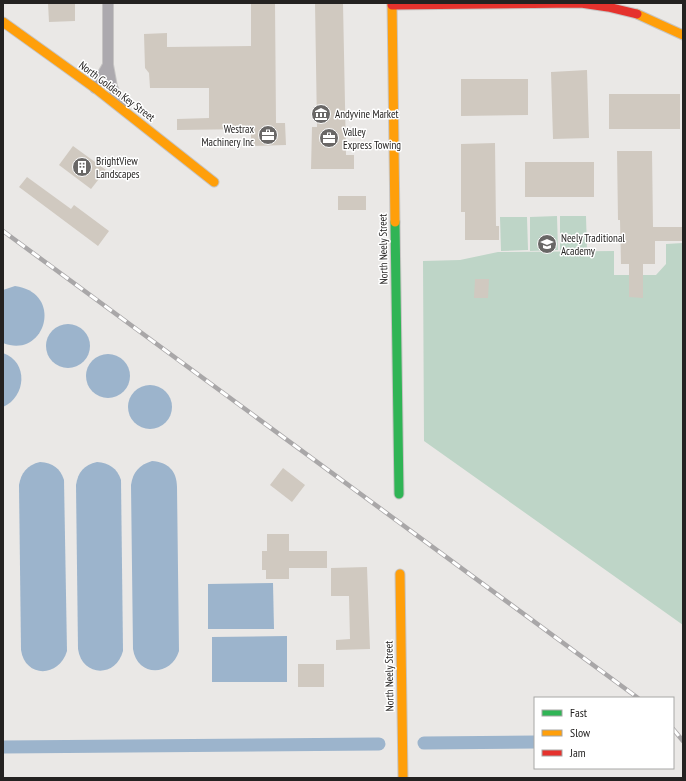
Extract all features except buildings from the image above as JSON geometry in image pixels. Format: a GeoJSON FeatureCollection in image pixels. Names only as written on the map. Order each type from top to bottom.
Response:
{"type":"FeatureCollection","features":[{"type":"Feature","properties":{"kind":"street"},"geometry":{"type":"LineString","coordinates":[[108,3],[108,65],[112,88],[116,99],[124,111]]}},
{"type":"Feature","properties":{"kind":"street"},"geometry":{"type":"LineString","coordinates":[[392,4],[581,3],[606,5],[632,11],[651,18],[683,35]]}},
{"type":"Feature","properties":{"kind":"street","name":"North Neely Street"},"geometry":{"type":"LineString","coordinates":[[392,4],[399,494]]}},
{"type":"Feature","properties":{"kind":"street","name":"North Golden Key Street"},"geometry":{"type":"LineString","coordinates":[[3,22],[95,88],[214,182]]}},
{"type":"Feature","properties":{"kind":"street"},"geometry":{"type":"LineString","coordinates":[[95,88],[108,65]]}},
{"type":"Feature","properties":{"kind":"street","name":"North Neely Street"},"geometry":{"type":"LineString","coordinates":[[400,574],[403,778]]}},
{"type":"Feature","properties":{"kind":"green space"},"geometry":{"type":"Polygon","coordinates":[[[557,216],[558,250],[530,251],[530,217],[557,216]]]}},
{"type":"Feature","properties":{"kind":"green space"},"geometry":{"type":"Polygon","coordinates":[[[560,216],[586,216],[587,250],[560,250],[560,216]]]}},
{"type":"Feature","properties":{"kind":"green space"},"geometry":{"type":"Polygon","coordinates":[[[500,217],[527,217],[528,250],[501,251],[500,217]]]}},
{"type":"Feature","properties":{"kind":"green space"},"geometry":{"type":"Polygon","coordinates":[[[683,243],[683,625],[424,441],[423,261],[460,260],[498,252],[614,251],[614,275],[656,275],[666,264],[666,244],[683,243]]]}},
{"type":"Feature","properties":{"kind":"water"},"geometry":{"type":"Polygon","coordinates":[[[15,286],[31,291],[40,300],[44,312],[44,324],[38,334],[30,342],[18,346],[3,343],[3,290],[15,286]]]}},
{"type":"Feature","properties":{"kind":"water"},"geometry":{"type":"Polygon","coordinates":[[[64,324],[72,324],[77,325],[84,330],[89,337],[89,355],[84,362],[77,367],[64,368],[56,365],[49,358],[46,350],[46,342],[49,334],[56,327],[64,324]]]}},
{"type":"Feature","properties":{"kind":"water"},"geometry":{"type":"Polygon","coordinates":[[[3,353],[11,357],[17,364],[20,371],[21,380],[20,388],[16,396],[11,402],[3,407],[3,353]]]}},
{"type":"Feature","properties":{"kind":"water"},"geometry":{"type":"Polygon","coordinates":[[[104,354],[112,354],[117,355],[124,360],[129,367],[129,385],[124,392],[117,397],[104,398],[96,395],[89,388],[86,380],[86,372],[89,364],[96,357],[104,354]]]}},
{"type":"Feature","properties":{"kind":"water"},"geometry":{"type":"Polygon","coordinates":[[[146,385],[154,385],[159,386],[166,391],[171,398],[171,416],[166,423],[159,428],[146,429],[138,426],[131,419],[128,411],[128,403],[131,395],[138,388],[146,385]]]}},
{"type":"Feature","properties":{"kind":"water"},"geometry":{"type":"Polygon","coordinates":[[[152,461],[167,465],[173,472],[177,481],[179,651],[175,660],[169,666],[154,670],[147,669],[141,665],[136,658],[133,649],[131,485],[133,476],[137,470],[152,461]]]}},
{"type":"Feature","properties":{"kind":"water"},"geometry":{"type":"Polygon","coordinates":[[[40,462],[52,465],[58,469],[64,480],[67,651],[63,660],[57,666],[50,670],[42,671],[35,670],[29,666],[24,659],[21,650],[19,485],[25,470],[35,463],[40,462]]]}},
{"type":"Feature","properties":{"kind":"water"},"geometry":{"type":"Polygon","coordinates":[[[97,462],[115,469],[121,480],[123,651],[119,660],[114,666],[107,670],[99,671],[86,665],[81,658],[78,649],[76,485],[78,476],[82,470],[85,467],[97,462]]]}},
{"type":"Feature","properties":{"kind":"water"},"geometry":{"type":"Polygon","coordinates":[[[273,583],[274,629],[208,629],[208,584],[273,583]]]}},
{"type":"Feature","properties":{"kind":"water"},"geometry":{"type":"Polygon","coordinates":[[[287,636],[287,682],[212,682],[212,637],[287,636]]]}},
{"type":"Feature","properties":{"kind":"waterway"},"geometry":{"type":"LineString","coordinates":[[424,743],[534,742]]}},
{"type":"Feature","properties":{"kind":"waterway"},"geometry":{"type":"LineString","coordinates":[[3,747],[379,744]]}},
{"type":"Feature","properties":{"kind":"railway"},"geometry":{"type":"LineString","coordinates":[[3,231],[637,697]]}},
{"type":"Feature","properties":{"kind":"railway"},"geometry":{"type":"LineString","coordinates":[[674,730],[683,741]]}},
{"type":"Feature","properties":{"kind":"traffic: fast"},"geometry":{"type":"LineString","coordinates":[[395,222],[399,494]]}},
{"type":"Feature","properties":{"kind":"traffic: slow"},"geometry":{"type":"LineString","coordinates":[[392,3],[395,222]]}},
{"type":"Feature","properties":{"kind":"traffic: slow"},"geometry":{"type":"LineString","coordinates":[[637,14],[683,35]]}},
{"type":"Feature","properties":{"kind":"traffic: slow"},"geometry":{"type":"LineString","coordinates":[[3,22],[95,88],[214,182]]}},
{"type":"Feature","properties":{"kind":"traffic: slow"},"geometry":{"type":"LineString","coordinates":[[400,574],[403,778]]}},
{"type":"Feature","properties":{"kind":"traffic: jam"},"geometry":{"type":"LineString","coordinates":[[392,5],[581,3],[608,7],[637,14]]}},
{"type":"Feature","properties":{"kind":"place","name":"Andyvine Market"},"geometry":{"type":"Point","coordinates":[321,114]}},
{"type":"Feature","properties":{"kind":"place","name":"Westrax Machinery Inc"},"geometry":{"type":"Point","coordinates":[268,135]}},
{"type":"Feature","properties":{"kind":"place","name":"Valley Express Towing"},"geometry":{"type":"Point","coordinates":[329,138]}},
{"type":"Feature","properties":{"kind":"place","name":"BrightView Landscapes"},"geometry":{"type":"Point","coordinates":[82,167]}},
{"type":"Feature","properties":{"kind":"place","name":"Neely Traditional Academy"},"geometry":{"type":"Point","coordinates":[547,244]}}]}
